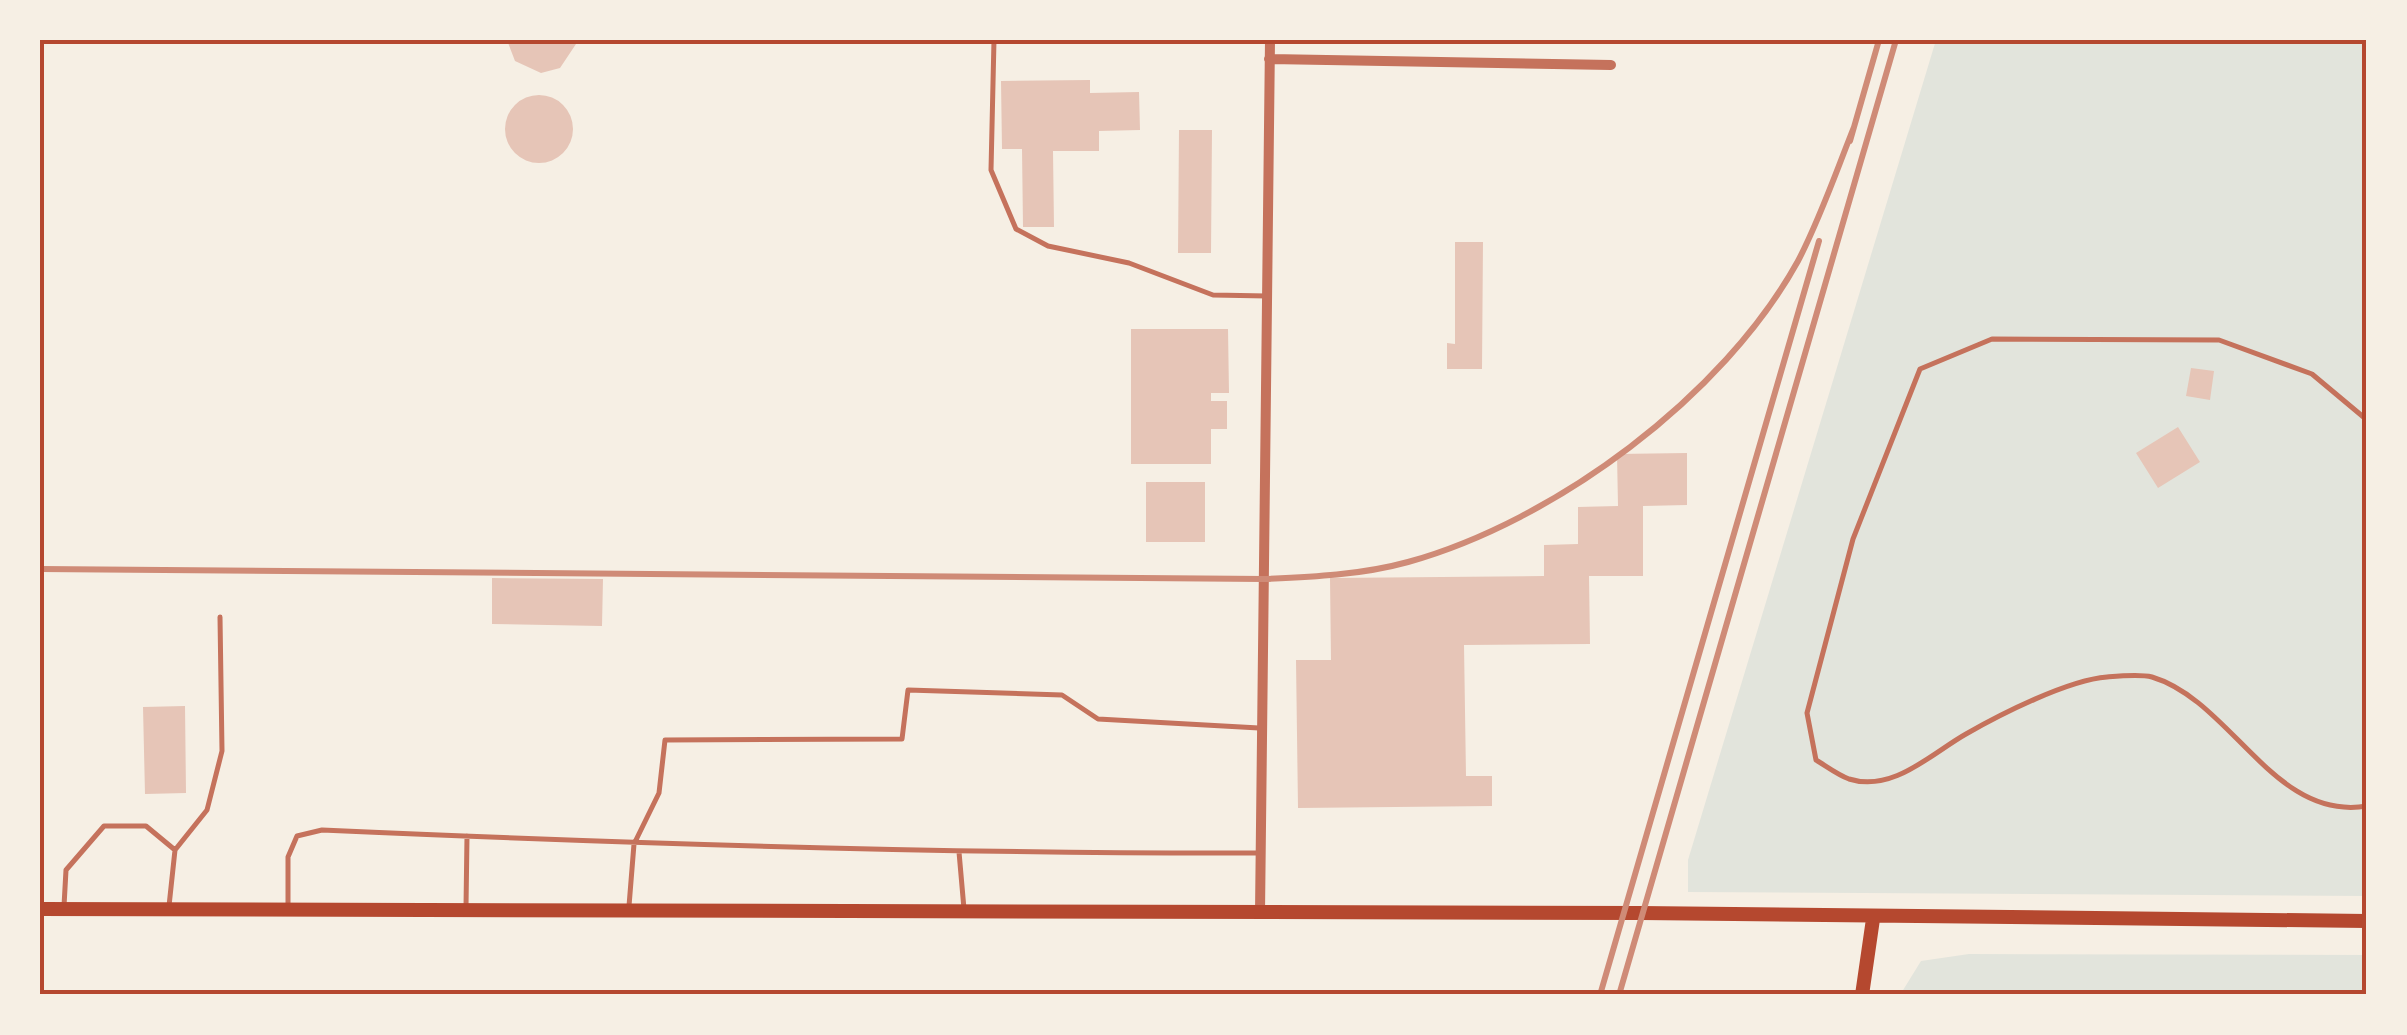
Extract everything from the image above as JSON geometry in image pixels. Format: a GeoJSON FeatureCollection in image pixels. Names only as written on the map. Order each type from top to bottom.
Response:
{"type":"FeatureCollection","features":[{"type":"Feature","properties":{"kind":"main road"},"geometry":{"type":"LineString","coordinates":[[40,909],[1641,913],[1873,919],[2367,921]]}},
{"type":"Feature","properties":{"kind":"main road"},"geometry":{"type":"LineString","coordinates":[[1862,995],[1873,919]]}},
{"type":"Feature","properties":{"kind":"street"},"geometry":{"type":"LineString","coordinates":[[1260,913],[1270,40]]}},
{"type":"Feature","properties":{"kind":"street"},"geometry":{"type":"LineString","coordinates":[[1270,58],[1612,66]]}},
{"type":"Feature","properties":{"kind":"lane"},"geometry":{"type":"LineString","coordinates":[[994,40],[992,170],[1016,229],[1048,246],[1129,263],[1213,295],[1267,296]]}},
{"type":"Feature","properties":{"kind":"lane"},"geometry":{"type":"LineString","coordinates":[[2367,420],[2312,374],[2219,340],[1992,340],[1920,369],[1853,539],[1807,713],[1816,760],[1851,780],[1891,778],[2057,688],[2104,677],[2151,677],[2200,703],[2269,770],[2318,802],[2347,810],[2367,806]]}},
{"type":"Feature","properties":{"kind":"lane"},"geometry":{"type":"LineString","coordinates":[[169,910],[175,850],[207,810],[222,752],[220,616]]}},
{"type":"Feature","properties":{"kind":"lane"},"geometry":{"type":"LineString","coordinates":[[629,911],[634,844],[660,793],[665,740],[902,739],[908,690],[1062,695],[1098,720],[1262,728]]}},
{"type":"Feature","properties":{"kind":"lane"},"geometry":{"type":"LineString","coordinates":[[63,909],[66,870],[104,826],[146,826],[175,850]]}},
{"type":"Feature","properties":{"kind":"lane"},"geometry":{"type":"LineString","coordinates":[[288,910],[288,857],[297,836],[322,830],[634,844],[959,852],[1262,853]]}},
{"type":"Feature","properties":{"kind":"lane"},"geometry":{"type":"LineString","coordinates":[[466,910],[467,836]]}},
{"type":"Feature","properties":{"kind":"lane"},"geometry":{"type":"LineString","coordinates":[[959,852],[964,912]]}},
{"type":"Feature","properties":{"kind":"shaded area"},"geometry":{"type":"Polygon","coordinates":[[[1936,40],[2367,40],[2367,896],[1688,892],[1688,860],[1936,40]]]}},
{"type":"Feature","properties":{"kind":"shaded area"},"geometry":{"type":"Polygon","coordinates":[[[1969,954],[2367,955],[2367,995],[1900,995],[1921,961],[1969,954]]]}},
{"type":"Feature","properties":{"kind":"building"},"geometry":{"type":"Polygon","coordinates":[[[507,40],[576,40],[576,44],[560,68],[541,73],[515,61],[507,40]]]}},
{"type":"Feature","properties":{"kind":"building"},"geometry":{"type":"Polygon","coordinates":[[[1090,80],[1090,93],[1139,92],[1140,130],[1099,131],[1099,151],[1053,151],[1054,227],[1023,227],[1022,149],[1002,149],[1001,81],[1090,80]]]}},
{"type":"Feature","properties":{"kind":"building"},"geometry":{"type":"Polygon","coordinates":[[[539,95],[552,97],[563,105],[571,116],[571,142],[563,153],[552,161],[539,163],[526,161],[515,153],[507,142],[505,129],[507,116],[515,105],[526,97],[539,95]]]}},
{"type":"Feature","properties":{"kind":"building"},"geometry":{"type":"Polygon","coordinates":[[[1179,130],[1212,130],[1211,253],[1178,253],[1179,130]]]}},
{"type":"Feature","properties":{"kind":"building"},"geometry":{"type":"Polygon","coordinates":[[[1455,242],[1483,242],[1482,369],[1447,369],[1447,343],[1455,344],[1455,242]]]}},
{"type":"Feature","properties":{"kind":"building"},"geometry":{"type":"Polygon","coordinates":[[[1131,329],[1228,329],[1229,393],[1211,393],[1211,401],[1227,401],[1227,429],[1211,429],[1211,464],[1131,464],[1131,329]]]}},
{"type":"Feature","properties":{"kind":"building"},"geometry":{"type":"Polygon","coordinates":[[[2191,368],[2214,371],[2210,400],[2186,396],[2191,368]]]}},
{"type":"Feature","properties":{"kind":"building"},"geometry":{"type":"Polygon","coordinates":[[[2178,427],[2200,462],[2158,488],[2136,453],[2178,427]]]}},
{"type":"Feature","properties":{"kind":"building"},"geometry":{"type":"Polygon","coordinates":[[[1687,453],[1687,505],[1643,506],[1643,576],[1589,576],[1590,644],[1464,645],[1466,776],[1492,776],[1492,806],[1298,808],[1296,660],[1331,660],[1330,578],[1544,576],[1544,545],[1578,544],[1578,507],[1618,506],[1617,454],[1687,453]]]}},
{"type":"Feature","properties":{"kind":"building"},"geometry":{"type":"Polygon","coordinates":[[[1146,482],[1205,482],[1205,542],[1146,542],[1146,482]]]}},
{"type":"Feature","properties":{"kind":"building"},"geometry":{"type":"Polygon","coordinates":[[[492,578],[603,579],[602,626],[492,624],[492,578]]]}},
{"type":"Feature","properties":{"kind":"building"},"geometry":{"type":"Polygon","coordinates":[[[185,706],[186,793],[145,794],[143,707],[185,706]]]}},
{"type":"Feature","properties":{"kind":"railway"},"geometry":{"type":"LineString","coordinates":[[1850,141],[1879,40]]}},
{"type":"Feature","properties":{"kind":"railway"},"geometry":{"type":"LineString","coordinates":[[1619,995],[1896,40]]}},
{"type":"Feature","properties":{"kind":"railway"},"geometry":{"type":"LineString","coordinates":[[40,569],[1264,579],[1336,575],[1408,562],[1464,543],[1576,485],[1680,405],[1726,360],[1766,311],[1798,261],[1854,127]]}},
{"type":"Feature","properties":{"kind":"railway"},"geometry":{"type":"LineString","coordinates":[[1600,995],[1819,241]]}}]}
